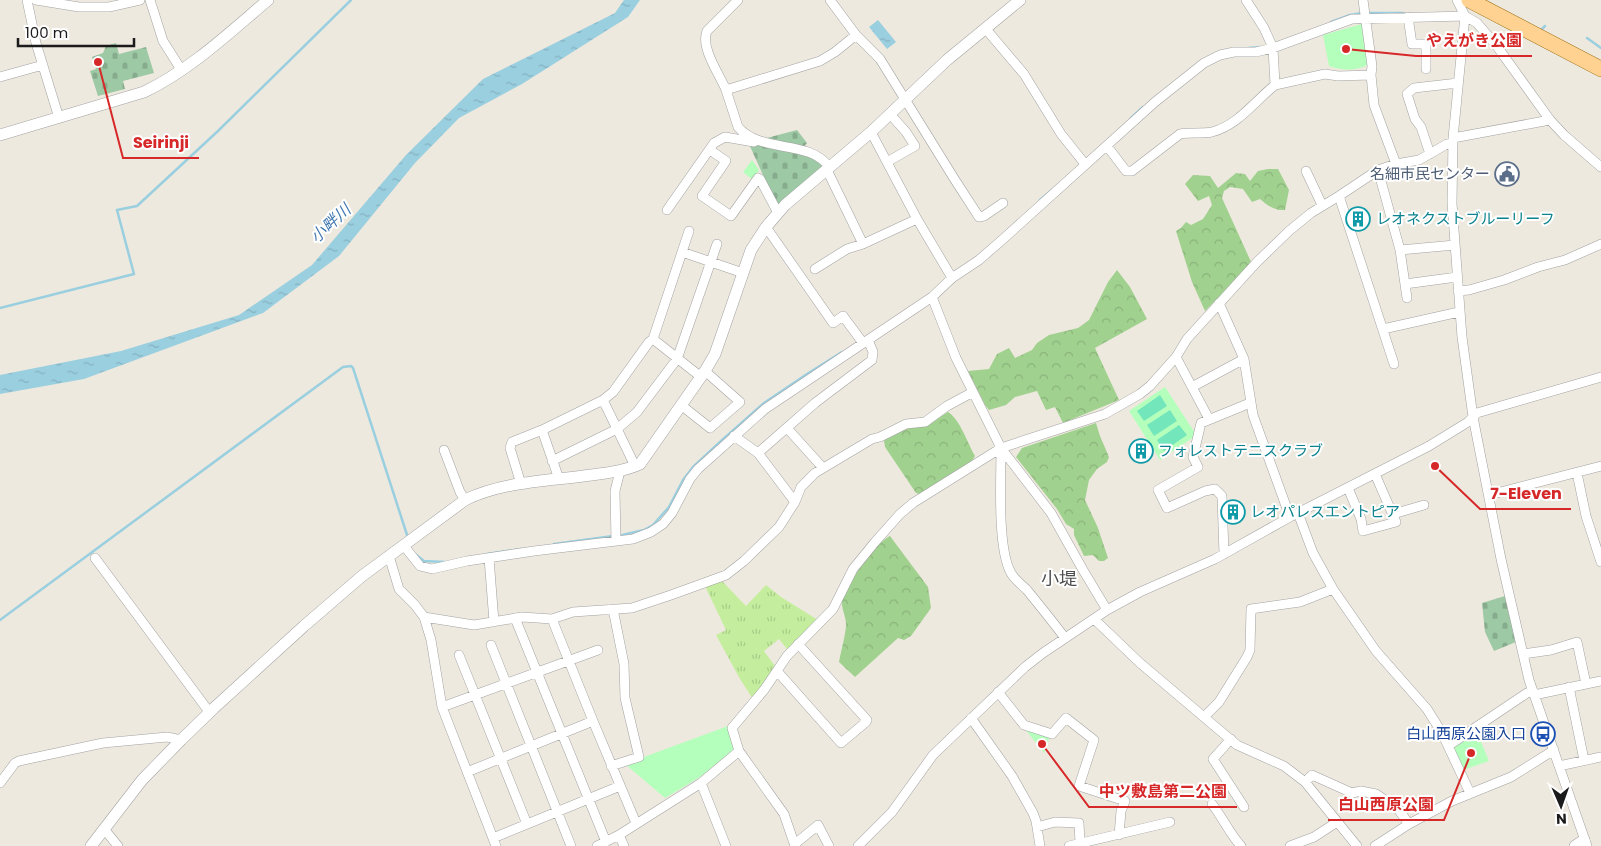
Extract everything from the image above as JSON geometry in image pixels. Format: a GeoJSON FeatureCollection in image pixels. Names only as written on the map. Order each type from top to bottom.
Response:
{"type":"FeatureCollection","features":[{"type":"Feature","properties":{"kind":"main road"},"geometry":{"type":"LineString","coordinates":[[1468,0],[1601,69]]}},
{"type":"Feature","properties":{"kind":"street"},"geometry":{"type":"LineString","coordinates":[[27,0],[36,43],[59,118]]}},
{"type":"Feature","properties":{"kind":"street"},"geometry":{"type":"LineString","coordinates":[[36,0],[79,7],[109,7],[140,0]]}},
{"type":"Feature","properties":{"kind":"street"},"geometry":{"type":"LineString","coordinates":[[150,0],[163,41],[182,71]]}},
{"type":"Feature","properties":{"kind":"street"},"geometry":{"type":"LineString","coordinates":[[0,135],[144,92],[165,82],[182,71],[268,0]]}},
{"type":"Feature","properties":{"kind":"street"},"geometry":{"type":"LineString","coordinates":[[738,0],[706,33],[710,59],[726,90],[738,127],[742,132],[762,143]]}},
{"type":"Feature","properties":{"kind":"street"},"geometry":{"type":"LineString","coordinates":[[830,0],[856,35],[880,59],[979,216],[984,216],[1003,203]]}},
{"type":"Feature","properties":{"kind":"street"},"geometry":{"type":"LineString","coordinates":[[91,846],[142,780],[210,713],[362,576],[466,500],[481,494],[521,484],[620,471],[640,464],[715,354],[751,250],[766,227],[778,213],[872,132],[947,60],[1020,0]]}},
{"type":"Feature","properties":{"kind":"street"},"geometry":{"type":"LineString","coordinates":[[1246,0],[1264,28],[1272,48],[1275,85]]}},
{"type":"Feature","properties":{"kind":"street"},"geometry":{"type":"LineString","coordinates":[[1363,0],[1372,66],[1374,105],[1396,164]]}},
{"type":"Feature","properties":{"kind":"street"},"geometry":{"type":"LineString","coordinates":[[1457,0],[1465,16],[1453,140],[1452,203],[1459,312],[1473,417],[1501,559],[1523,654],[1582,844]]}},
{"type":"Feature","properties":{"kind":"street"},"geometry":{"type":"LineString","coordinates":[[404,546],[420,566],[432,569],[616,538],[633,539],[651,532],[663,524],[672,512],[694,474],[765,409],[932,297],[952,278],[980,260],[1154,102],[1204,63],[1220,55],[1234,52],[1256,52],[1272,48],[1366,14],[1408,17],[1465,16],[1477,23],[1496,45],[1550,120],[1564,135],[1601,166]]}},
{"type":"Feature","properties":{"kind":"street"},"geometry":{"type":"LineString","coordinates":[[1408,17],[1412,44],[1426,44],[1426,69]]}},
{"type":"Feature","properties":{"kind":"street"},"geometry":{"type":"LineString","coordinates":[[985,28],[1024,74],[1061,134],[1085,164]]}},
{"type":"Feature","properties":{"kind":"street"},"geometry":{"type":"LineString","coordinates":[[726,90],[820,61],[856,35]]}},
{"type":"Feature","properties":{"kind":"street"},"geometry":{"type":"LineString","coordinates":[[0,77],[43,65]]}},
{"type":"Feature","properties":{"kind":"street"},"geometry":{"type":"LineString","coordinates":[[1107,146],[1126,171],[1132,171],[1180,134],[1189,132],[1204,134],[1236,122],[1260,97],[1275,85],[1325,74],[1338,76],[1371,75]]}},
{"type":"Feature","properties":{"kind":"street"},"geometry":{"type":"LineString","coordinates":[[1430,154],[1407,94],[1414,88],[1458,83]]}},
{"type":"Feature","properties":{"kind":"street"},"geometry":{"type":"LineString","coordinates":[[887,162],[915,146],[890,114]]}},
{"type":"Feature","properties":{"kind":"street"},"geometry":{"type":"LineString","coordinates":[[829,846],[818,825],[795,845],[784,814],[740,751],[732,730],[734,724],[753,704],[798,644],[833,609],[853,569],[900,514],[912,503],[933,489],[1001,448],[1106,414],[1140,394],[1150,386],[1176,357],[1187,339],[1219,302],[1289,231],[1322,205],[1340,196],[1378,170],[1396,164],[1419,160],[1453,140],[1550,120]]}},
{"type":"Feature","properties":{"kind":"street"},"geometry":{"type":"LineString","coordinates":[[872,132],[917,219],[952,278]]}},
{"type":"Feature","properties":{"kind":"street"},"geometry":{"type":"LineString","coordinates":[[667,210],[714,143],[725,137],[790,147],[825,161],[863,244]]}},
{"type":"Feature","properties":{"kind":"street"},"geometry":{"type":"LineString","coordinates":[[710,150],[726,161],[702,196],[731,216],[758,178],[778,213]]}},
{"type":"Feature","properties":{"kind":"street"},"geometry":{"type":"LineString","coordinates":[[1378,170],[1400,250],[1407,298]]}},
{"type":"Feature","properties":{"kind":"street"},"geometry":{"type":"LineString","coordinates":[[1306,171],[1322,205]]}},
{"type":"Feature","properties":{"kind":"street"},"geometry":{"type":"LineString","coordinates":[[1340,196],[1394,364]]}},
{"type":"Feature","properties":{"kind":"street"},"geometry":{"type":"LineString","coordinates":[[815,269],[847,249],[863,244],[917,219]]}},
{"type":"Feature","properties":{"kind":"street"},"geometry":{"type":"LineString","coordinates":[[758,453],[821,399],[872,360],[873,352],[843,316],[833,323],[766,227]]}},
{"type":"Feature","properties":{"kind":"street"},"geometry":{"type":"LineString","coordinates":[[521,484],[510,445],[514,440],[542,430],[603,400],[613,392],[653,339],[689,231]]}},
{"type":"Feature","properties":{"kind":"street"},"geometry":{"type":"LineString","coordinates":[[552,460],[617,429],[636,412],[676,359],[717,244]]}},
{"type":"Feature","properties":{"kind":"street"},"geometry":{"type":"LineString","coordinates":[[1400,250],[1455,245]]}},
{"type":"Feature","properties":{"kind":"street"},"geometry":{"type":"LineString","coordinates":[[1458,291],[1469,290],[1504,280],[1538,267],[1566,260],[1601,246]]}},
{"type":"Feature","properties":{"kind":"street"},"geometry":{"type":"LineString","coordinates":[[682,252],[743,273]]}},
{"type":"Feature","properties":{"kind":"street"},"geometry":{"type":"LineString","coordinates":[[1405,284],[1457,277]]}},
{"type":"Feature","properties":{"kind":"street"},"geometry":{"type":"LineString","coordinates":[[932,297],[956,358],[1001,448],[1051,513],[1108,610]]}},
{"type":"Feature","properties":{"kind":"street"},"geometry":{"type":"LineString","coordinates":[[1219,302],[1244,359],[1253,415],[1294,515],[1313,553],[1333,590],[1376,651],[1427,709],[1448,746],[1470,793]]}},
{"type":"Feature","properties":{"kind":"street"},"geometry":{"type":"LineString","coordinates":[[1383,329],[1459,312]]}},
{"type":"Feature","properties":{"kind":"street"},"geometry":{"type":"LineString","coordinates":[[653,339],[676,359],[703,374],[740,402],[710,428],[681,405]]}},
{"type":"Feature","properties":{"kind":"street"},"geometry":{"type":"LineString","coordinates":[[1176,357],[1209,419]]}},
{"type":"Feature","properties":{"kind":"street"},"geometry":{"type":"LineString","coordinates":[[1192,388],[1244,359]]}},
{"type":"Feature","properties":{"kind":"street"},"geometry":{"type":"LineString","coordinates":[[858,846],[892,812],[933,755],[1024,667],[1108,610],[1140,592],[1224,554],[1294,515],[1430,446],[1468,422],[1477,413],[1601,377]]}},
{"type":"Feature","properties":{"kind":"street"},"geometry":{"type":"LineString","coordinates":[[424,617],[474,625],[522,617],[552,618],[573,612],[632,608],[671,596],[726,575],[744,561],[779,527],[795,502],[801,486],[823,468],[872,439],[906,424],[925,422],[947,406],[973,392]]}},
{"type":"Feature","properties":{"kind":"street"},"geometry":{"type":"LineString","coordinates":[[603,400],[634,466]]}},
{"type":"Feature","properties":{"kind":"street"},"geometry":{"type":"LineString","coordinates":[[1224,554],[1222,496],[1215,488],[1167,508],[1158,490],[1198,467],[1193,458],[1201,423],[1250,403]]}},
{"type":"Feature","properties":{"kind":"street"},"geometry":{"type":"LineString","coordinates":[[788,428],[823,468]]}},
{"type":"Feature","properties":{"kind":"street"},"geometry":{"type":"LineString","coordinates":[[542,430],[559,480]]}},
{"type":"Feature","properties":{"kind":"street"},"geometry":{"type":"LineString","coordinates":[[734,436],[758,453],[795,502]]}},
{"type":"Feature","properties":{"kind":"street"},"geometry":{"type":"LineString","coordinates":[[1001,448],[1002,524],[1004,552],[1008,567],[1014,578],[1065,638]]}},
{"type":"Feature","properties":{"kind":"street"},"geometry":{"type":"LineString","coordinates":[[444,450],[460,492],[466,500]]}},
{"type":"Feature","properties":{"kind":"street"},"geometry":{"type":"LineString","coordinates":[[1488,495],[1601,466]]}},
{"type":"Feature","properties":{"kind":"street"},"geometry":{"type":"LineString","coordinates":[[616,538],[614,491],[620,471]]}},
{"type":"Feature","properties":{"kind":"street"},"geometry":{"type":"LineString","coordinates":[[1577,473],[1586,516],[1601,562]]}},
{"type":"Feature","properties":{"kind":"street"},"geometry":{"type":"LineString","coordinates":[[1348,488],[1361,519],[1363,532],[1396,522],[1375,474]]}},
{"type":"Feature","properties":{"kind":"street"},"geometry":{"type":"LineString","coordinates":[[1393,514],[1424,505]]}},
{"type":"Feature","properties":{"kind":"street"},"geometry":{"type":"LineString","coordinates":[[389,556],[399,589],[424,617],[442,707],[494,842],[527,824],[620,786]]}},
{"type":"Feature","properties":{"kind":"street"},"geometry":{"type":"LineString","coordinates":[[95,558],[210,713]]}},
{"type":"Feature","properties":{"kind":"street"},"geometry":{"type":"LineString","coordinates":[[489,558],[494,622]]}},
{"type":"Feature","properties":{"kind":"street"},"geometry":{"type":"LineString","coordinates":[[1204,718],[1219,702],[1247,657],[1250,650],[1251,609],[1300,602],[1333,590]]}},
{"type":"Feature","properties":{"kind":"street"},"geometry":{"type":"LineString","coordinates":[[611,766],[639,757],[625,698],[624,664],[613,609]]}},
{"type":"Feature","properties":{"kind":"street"},"geometry":{"type":"LineString","coordinates":[[515,618],[606,842]]}},
{"type":"Feature","properties":{"kind":"street"},"geometry":{"type":"LineString","coordinates":[[552,618],[611,766],[636,823]]}},
{"type":"Feature","properties":{"kind":"street"},"geometry":{"type":"LineString","coordinates":[[1094,620],[1113,640],[1230,739],[1238,745],[1284,766],[1305,782],[1357,846]]}},
{"type":"Feature","properties":{"kind":"street"},"geometry":{"type":"LineString","coordinates":[[1523,654],[1551,650],[1577,642],[1586,684]]}},
{"type":"Feature","properties":{"kind":"street"},"geometry":{"type":"LineString","coordinates":[[776,671],[841,743],[866,722],[867,720],[798,644]]}},
{"type":"Feature","properties":{"kind":"street"},"geometry":{"type":"LineString","coordinates":[[491,645],[571,846]]}},
{"type":"Feature","properties":{"kind":"street"},"geometry":{"type":"LineString","coordinates":[[442,707],[598,650]]}},
{"type":"Feature","properties":{"kind":"street"},"geometry":{"type":"LineString","coordinates":[[459,655],[527,824]]}},
{"type":"Feature","properties":{"kind":"street"},"geometry":{"type":"LineString","coordinates":[[1448,746],[1527,694],[1601,681]]}},
{"type":"Feature","properties":{"kind":"street"},"geometry":{"type":"LineString","coordinates":[[1569,688],[1584,760]]}},
{"type":"Feature","properties":{"kind":"street"},"geometry":{"type":"LineString","coordinates":[[998,692],[1024,725],[1052,734],[1066,718],[1094,740],[1079,786],[1125,801],[1121,811],[1119,835]]}},
{"type":"Feature","properties":{"kind":"street"},"geometry":{"type":"LineString","coordinates":[[971,718],[1012,776],[1033,813],[1040,846]]}},
{"type":"Feature","properties":{"kind":"street"},"geometry":{"type":"LineString","coordinates":[[467,772],[593,721]]}},
{"type":"Feature","properties":{"kind":"street"},"geometry":{"type":"LineString","coordinates":[[0,783],[15,763],[19,761],[103,743],[167,737],[181,740]]}},
{"type":"Feature","properties":{"kind":"street"},"geometry":{"type":"LineString","coordinates":[[1230,739],[1213,759],[1244,807]]}},
{"type":"Feature","properties":{"kind":"street"},"geometry":{"type":"LineString","coordinates":[[1375,846],[1387,843],[1409,824],[1452,801],[1511,777],[1554,750]]}},
{"type":"Feature","properties":{"kind":"street"},"geometry":{"type":"LineString","coordinates":[[597,846],[619,835],[702,783],[740,751]]}},
{"type":"Feature","properties":{"kind":"street"},"geometry":{"type":"LineString","coordinates":[[1559,766],[1601,757]]}},
{"type":"Feature","properties":{"kind":"street"},"geometry":{"type":"LineString","coordinates":[[1305,782],[1312,775],[1352,793],[1376,794],[1398,809],[1409,824]]}},
{"type":"Feature","properties":{"kind":"street"},"geometry":{"type":"LineString","coordinates":[[702,783],[726,846]]}},
{"type":"Feature","properties":{"kind":"street"},"geometry":{"type":"LineString","coordinates":[[1212,804],[1220,814],[1228,830],[1241,846]]}},
{"type":"Feature","properties":{"kind":"street"},"geometry":{"type":"LineString","coordinates":[[1037,827],[1055,822],[1079,823],[1074,845],[1170,822]]}},
{"type":"Feature","properties":{"kind":"street"},"geometry":{"type":"LineString","coordinates":[[1290,846],[1314,836],[1337,822]]}},
{"type":"Feature","properties":{"kind":"street"},"geometry":{"type":"LineString","coordinates":[[104,829],[118,846]]}},
{"type":"Feature","properties":{"kind":"street"},"geometry":{"type":"LineString","coordinates":[[619,835],[624,846]]}},
{"type":"Feature","properties":{"kind":"green space"},"geometry":{"type":"Polygon","coordinates":[[[1362,24],[1369,64],[1349,70],[1329,66],[1323,35],[1362,24]]]}},
{"type":"Feature","properties":{"kind":"green space"},"geometry":{"type":"Polygon","coordinates":[[[116,43],[119,54],[146,47],[154,73],[123,81],[125,89],[98,96],[90,71],[96,69],[92,57],[103,53],[106,46],[116,43]]]}},
{"type":"Feature","properties":{"kind":"green space"},"geometry":{"type":"Polygon","coordinates":[[[797,130],[807,143],[803,148],[763,139],[797,130]]]}},
{"type":"Feature","properties":{"kind":"green space"},"geometry":{"type":"Polygon","coordinates":[[[749,144],[797,153],[815,160],[823,166],[777,206],[749,144]]]}},
{"type":"Feature","properties":{"kind":"green space"},"geometry":{"type":"Polygon","coordinates":[[[752,160],[759,170],[753,180],[743,172],[752,160]]]}},
{"type":"Feature","properties":{"kind":"green space"},"geometry":{"type":"Polygon","coordinates":[[[1278,169],[1289,190],[1285,210],[1271,207],[1260,199],[1252,202],[1243,189],[1230,187],[1224,191],[1222,198],[1252,264],[1205,311],[1192,282],[1176,231],[1186,222],[1191,225],[1203,219],[1212,205],[1209,196],[1198,201],[1185,184],[1193,175],[1210,176],[1218,188],[1236,173],[1245,174],[1250,181],[1258,171],[1278,169]]]}},
{"type":"Feature","properties":{"kind":"green space"},"geometry":{"type":"Polygon","coordinates":[[[1117,270],[1130,287],[1147,319],[1095,348],[1119,400],[1063,423],[1055,407],[1046,410],[1037,391],[1015,397],[1006,405],[989,410],[968,371],[989,369],[997,354],[1009,348],[1015,358],[1032,350],[1037,343],[1049,335],[1078,328],[1089,320],[1108,282],[1117,270]]]}},
{"type":"Feature","properties":{"kind":"green space"},"geometry":{"type":"Polygon","coordinates":[[[1165,387],[1195,433],[1194,437],[1160,460],[1129,411],[1165,387]]]}},
{"type":"Feature","properties":{"kind":"green space"},"geometry":{"type":"Polygon","coordinates":[[[1160,395],[1167,406],[1144,421],[1137,411],[1160,395]]]}},
{"type":"Feature","properties":{"kind":"green space"},"geometry":{"type":"Polygon","coordinates":[[[1170,410],[1177,421],[1154,436],[1147,425],[1170,410]]]}},
{"type":"Feature","properties":{"kind":"green space"},"geometry":{"type":"Polygon","coordinates":[[[948,412],[960,426],[975,456],[972,461],[920,494],[916,493],[885,447],[884,441],[907,427],[926,425],[948,412]]]}},
{"type":"Feature","properties":{"kind":"green space"},"geometry":{"type":"Polygon","coordinates":[[[1096,423],[1109,457],[1107,462],[1097,469],[1089,480],[1085,500],[1098,528],[1108,558],[1104,561],[1099,561],[1093,555],[1084,556],[1074,535],[1074,529],[1066,524],[1057,509],[1016,457],[1022,448],[1096,423]]]}},
{"type":"Feature","properties":{"kind":"green space"},"geometry":{"type":"Polygon","coordinates":[[[1179,425],[1187,435],[1164,451],[1157,440],[1179,425]]]}},
{"type":"Feature","properties":{"kind":"green space"},"geometry":{"type":"Polygon","coordinates":[[[890,536],[928,587],[931,608],[911,636],[904,640],[898,638],[855,677],[839,662],[846,624],[842,601],[844,594],[862,565],[877,546],[890,536]]]}},
{"type":"Feature","properties":{"kind":"green space"},"geometry":{"type":"Polygon","coordinates":[[[721,580],[746,606],[766,585],[781,597],[818,620],[787,649],[779,639],[764,651],[775,666],[753,699],[716,635],[726,630],[705,586],[721,580]]]}},
{"type":"Feature","properties":{"kind":"green space"},"geometry":{"type":"Polygon","coordinates":[[[1505,596],[1516,642],[1494,651],[1485,632],[1482,603],[1505,596]]]}},
{"type":"Feature","properties":{"kind":"green space"},"geometry":{"type":"Polygon","coordinates":[[[728,726],[734,749],[700,777],[665,798],[625,764],[728,726]]]}},
{"type":"Feature","properties":{"kind":"green space"},"geometry":{"type":"Polygon","coordinates":[[[1025,729],[1050,736],[1044,753],[1025,729]]]}},
{"type":"Feature","properties":{"kind":"green space"},"geometry":{"type":"Polygon","coordinates":[[[1476,730],[1489,761],[1463,770],[1452,746],[1476,730]]]}},
{"type":"Feature","properties":{"kind":"water"},"geometry":{"type":"Polygon","coordinates":[[[624,0],[640,0],[628,17],[522,84],[459,118],[415,163],[339,256],[263,313],[84,379],[0,394],[0,375],[121,351],[239,315],[312,265],[406,155],[483,79],[615,13],[624,0]]]}},
{"type":"Feature","properties":{"kind":"water"},"geometry":{"type":"Polygon","coordinates":[[[878,20],[896,42],[887,49],[869,27],[878,20]]]}},
{"type":"Feature","properties":{"kind":"waterway"},"geometry":{"type":"LineString","coordinates":[[0,308],[134,274],[117,210],[137,206],[218,131],[351,0]]}},
{"type":"Feature","properties":{"kind":"waterway"},"geometry":{"type":"LineString","coordinates":[[1331,22],[1362,13],[1403,13]]}},
{"type":"Feature","properties":{"kind":"waterway"},"geometry":{"type":"LineString","coordinates":[[1539,32],[1545,26]]}},
{"type":"Feature","properties":{"kind":"waterway"},"geometry":{"type":"LineString","coordinates":[[1587,38],[1601,48]]}},
{"type":"Feature","properties":{"kind":"waterway"},"geometry":{"type":"LineString","coordinates":[[1248,48],[1260,47]]}},
{"type":"Feature","properties":{"kind":"waterway"},"geometry":{"type":"LineString","coordinates":[[1131,118],[1143,107]]}},
{"type":"Feature","properties":{"kind":"waterway"},"geometry":{"type":"LineString","coordinates":[[1040,200],[1053,189]]}},
{"type":"Feature","properties":{"kind":"waterway"},"geometry":{"type":"LineString","coordinates":[[618,536],[644,530],[653,525],[669,507],[683,480],[693,467],[720,442],[764,403],[842,352]]}},
{"type":"Feature","properties":{"kind":"waterway"},"geometry":{"type":"LineString","coordinates":[[0,620],[343,367],[351,366],[353,368],[408,538]]}},
{"type":"Feature","properties":{"kind":"waterway"},"geometry":{"type":"LineString","coordinates":[[554,544],[613,536]]}},
{"type":"Feature","properties":{"kind":"waterway"},"geometry":{"type":"LineString","coordinates":[[487,554],[521,549]]}},
{"type":"Feature","properties":{"kind":"waterway"},"geometry":{"type":"LineString","coordinates":[[415,554],[424,561],[445,562]]}},
{"type":"Feature","properties":{"kind":"place","name":"やえがき公園"},"geometry":{"type":"Point","coordinates":[1346,49]}},
{"type":"Feature","properties":{"kind":"place","name":"Seirinji"},"geometry":{"type":"Point","coordinates":[98,62]}},
{"type":"Feature","properties":{"kind":"place","name":"名細市民センター"},"geometry":{"type":"Point","coordinates":[1507,174]}},
{"type":"Feature","properties":{"kind":"place","name":"レオネクストブルーリーフ"},"geometry":{"type":"Point","coordinates":[1358,219]}},
{"type":"Feature","properties":{"kind":"place","name":"フォレストテニスクラブ"},"geometry":{"type":"Point","coordinates":[1141,451]}},
{"type":"Feature","properties":{"kind":"place","name":"7-Eleven"},"geometry":{"type":"Point","coordinates":[1435,466]}},
{"type":"Feature","properties":{"kind":"place","name":"レオパレスエントピア"},"geometry":{"type":"Point","coordinates":[1233,512]}},
{"type":"Feature","properties":{"kind":"place","name":"白山西原公園入口"},"geometry":{"type":"Point","coordinates":[1543,734]}},
{"type":"Feature","properties":{"kind":"place","name":"中ツ敷島第二公園"},"geometry":{"type":"Point","coordinates":[1042,744]}},
{"type":"Feature","properties":{"kind":"place","name":"白山西原公園"},"geometry":{"type":"Point","coordinates":[1471,753]}},
{"type":"Feature","properties":{"kind":"district","name":"小堤"},"geometry":{"type":"Point","coordinates":[1059,579]}},
{"type":"Feature","properties":{"kind":"water label","name":"小畔川"},"geometry":{"type":"Point","coordinates":[330,223]}}]}
